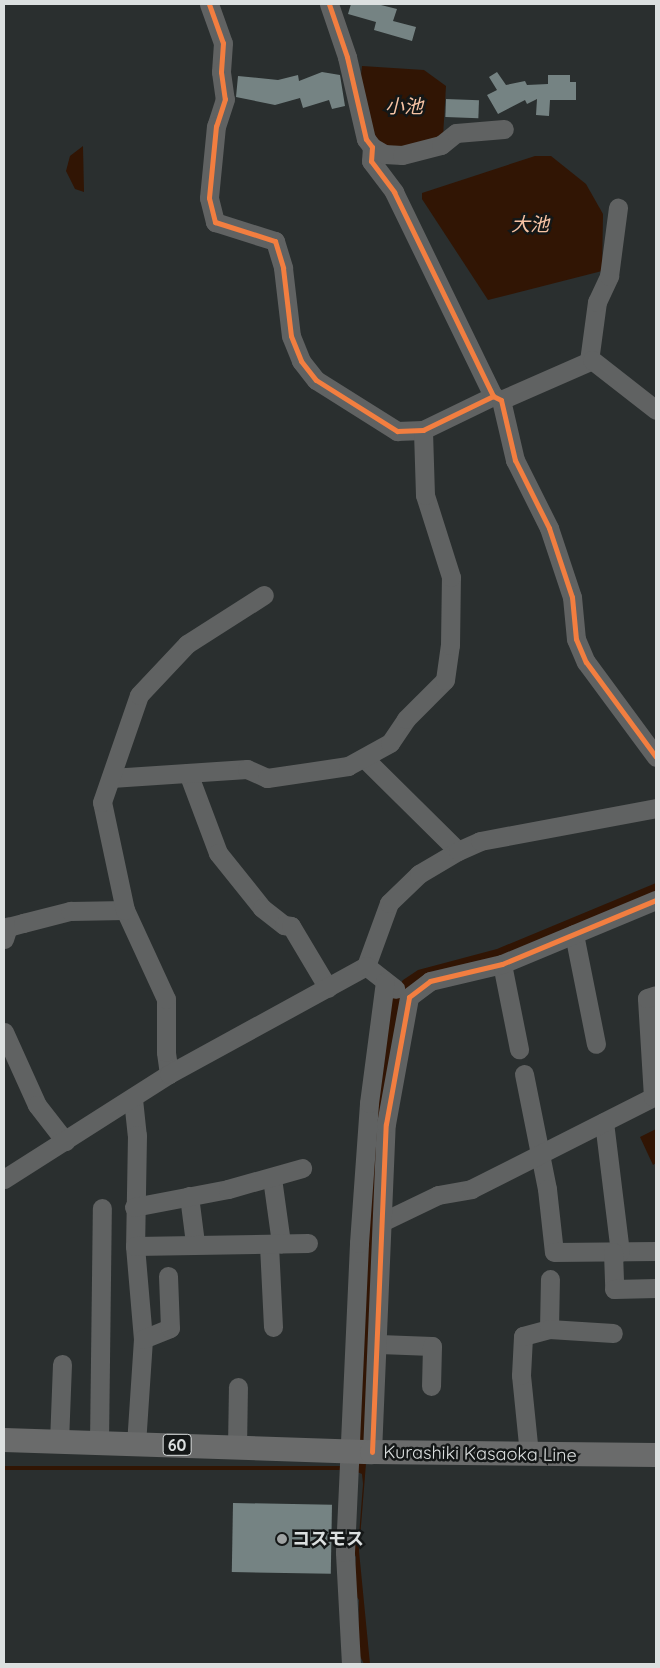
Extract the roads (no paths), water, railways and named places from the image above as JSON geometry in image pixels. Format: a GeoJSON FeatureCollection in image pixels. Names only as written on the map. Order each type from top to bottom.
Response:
{"type":"FeatureCollection","features":[{"type":"Feature","properties":{"kind":"main road","name":"Kurashiki Kasaoka Line"},"geometry":{"type":"LineString","coordinates":[[4,1440],[361,1452],[656,1455]]}},
{"type":"Feature","properties":{"kind":"street"},"geometry":{"type":"LineString","coordinates":[[210,4],[223,43],[221,72],[224,99],[216,126],[209,198],[215,222],[275,241],[283,268],[291,336],[301,361],[316,380],[398,431],[423,430],[589,361],[606,370],[656,410]]}},
{"type":"Feature","properties":{"kind":"street"},"geometry":{"type":"LineString","coordinates":[[329,4],[347,57],[366,140],[372,146],[384,154],[402,155],[441,146],[456,133],[504,129]]}},
{"type":"Feature","properties":{"kind":"street"},"geometry":{"type":"LineString","coordinates":[[372,146],[371,161],[394,192],[497,398],[515,460],[549,528],[572,597],[576,639],[586,662],[656,757]]}},
{"type":"Feature","properties":{"kind":"street"},"geometry":{"type":"LineString","coordinates":[[589,361],[597,302],[608,276],[618,208]]}},
{"type":"Feature","properties":{"kind":"street"},"geometry":{"type":"LineString","coordinates":[[111,778],[247,769],[267,778],[348,766],[390,743],[406,720],[444,680],[452,577],[425,495],[423,430]]}},
{"type":"Feature","properties":{"kind":"street"},"geometry":{"type":"LineString","coordinates":[[169,1074],[166,1052],[166,999],[125,910],[102,802],[139,694],[187,644],[264,594]]}},
{"type":"Feature","properties":{"kind":"street"},"geometry":{"type":"LineString","coordinates":[[364,758],[458,850]]}},
{"type":"Feature","properties":{"kind":"street"},"geometry":{"type":"LineString","coordinates":[[188,773],[218,853],[262,908],[284,925],[291,926],[328,988]]}},
{"type":"Feature","properties":{"kind":"street"},"geometry":{"type":"LineString","coordinates":[[4,1179],[133,1099],[169,1074],[366,966],[388,903],[419,874],[458,850],[480,841],[656,808]]}},
{"type":"Feature","properties":{"kind":"street"},"geometry":{"type":"LineString","coordinates":[[351,1664],[345,1552],[379,1344],[386,1124],[409,997],[430,981],[502,964],[656,900]]}},
{"type":"Feature","properties":{"kind":"street"},"geometry":{"type":"LineString","coordinates":[[4,939],[8,927],[23,923],[70,912],[125,910]]}},
{"type":"Feature","properties":{"kind":"street"},"geometry":{"type":"LineString","coordinates":[[574,934],[596,1044]]}},
{"type":"Feature","properties":{"kind":"street"},"geometry":{"type":"LineString","coordinates":[[502,964],[519,1049]]}},
{"type":"Feature","properties":{"kind":"street"},"geometry":{"type":"LineString","coordinates":[[366,966],[385,982],[409,997]]}},
{"type":"Feature","properties":{"kind":"street"},"geometry":{"type":"LineString","coordinates":[[361,1452],[364,1163],[385,982]]}},
{"type":"Feature","properties":{"kind":"street"},"geometry":{"type":"LineString","coordinates":[[384,1221],[438,1195],[471,1189],[653,1097],[647,998],[656,996]]}},
{"type":"Feature","properties":{"kind":"street"},"geometry":{"type":"LineString","coordinates":[[4,1032],[37,1105],[65,1141]]}},
{"type":"Feature","properties":{"kind":"street"},"geometry":{"type":"LineString","coordinates":[[524,1074],[537,1156],[547,1190],[554,1252],[656,1251]]}},
{"type":"Feature","properties":{"kind":"street"},"geometry":{"type":"LineString","coordinates":[[133,1099],[137,1134],[134,1207],[135,1246],[143,1339],[136,1444]]}},
{"type":"Feature","properties":{"kind":"street"},"geometry":{"type":"LineString","coordinates":[[604,1122],[616,1252],[614,1290],[656,1288]]}},
{"type":"Feature","properties":{"kind":"street"},"geometry":{"type":"LineString","coordinates":[[134,1207],[272,1178],[302,1168]]}},
{"type":"Feature","properties":{"kind":"street"},"geometry":{"type":"LineString","coordinates":[[272,1178],[275,1244],[274,1327]]}},
{"type":"Feature","properties":{"kind":"street"},"geometry":{"type":"LineString","coordinates":[[188,1196],[195,1243]]}},
{"type":"Feature","properties":{"kind":"street"},"geometry":{"type":"LineString","coordinates":[[98,1442],[102,1208]]}},
{"type":"Feature","properties":{"kind":"street"},"geometry":{"type":"LineString","coordinates":[[135,1246],[195,1243],[308,1243]]}},
{"type":"Feature","properties":{"kind":"street"},"geometry":{"type":"LineString","coordinates":[[143,1339],[170,1328],[168,1276]]}},
{"type":"Feature","properties":{"kind":"street"},"geometry":{"type":"LineString","coordinates":[[549,1329],[550,1279]]}},
{"type":"Feature","properties":{"kind":"street"},"geometry":{"type":"LineString","coordinates":[[529,1454],[521,1375],[523,1336],[549,1329],[613,1333]]}},
{"type":"Feature","properties":{"kind":"street"},"geometry":{"type":"LineString","coordinates":[[379,1344],[432,1346],[431,1386]]}},
{"type":"Feature","properties":{"kind":"street"},"geometry":{"type":"LineString","coordinates":[[59,1442],[62,1364]]}},
{"type":"Feature","properties":{"kind":"street"},"geometry":{"type":"LineString","coordinates":[[237,1448],[238,1387]]}},
{"type":"Feature","properties":{"kind":"water","name":"小池"},"geometry":{"type":"Polygon","coordinates":[[[362,66],[424,70],[446,86],[443,137],[395,152],[373,139],[359,95],[362,66]]]}},
{"type":"Feature","properties":{"kind":"water"},"geometry":{"type":"Polygon","coordinates":[[[83,146],[84,192],[75,189],[66,171],[70,156],[83,146]]]}},
{"type":"Feature","properties":{"kind":"water","name":"大池"},"geometry":{"type":"Polygon","coordinates":[[[535,156],[551,156],[586,184],[603,214],[602,271],[488,300],[422,199],[422,193],[535,156]]]}},
{"type":"Feature","properties":{"kind":"water"},"geometry":{"type":"Polygon","coordinates":[[[656,883],[656,895],[403,1001],[359,1551],[370,1664],[364,1664],[358,1652],[359,1600],[352,1590],[356,1557],[349,1547],[353,1538],[359,1536],[363,1484],[362,1474],[355,1471],[371,1155],[392,995],[403,980],[418,970],[497,949],[656,883]]]}},
{"type":"Feature","properties":{"kind":"water"},"geometry":{"type":"Polygon","coordinates":[[[656,1129],[656,1163],[653,1165],[640,1137],[656,1129]]]}},
{"type":"Feature","properties":{"kind":"waterway"},"geometry":{"type":"LineString","coordinates":[[4,1468],[344,1468]]}},
{"type":"Feature","properties":{"kind":"place","name":"コスモス"},"geometry":{"type":"Point","coordinates":[282,1539]}}]}
